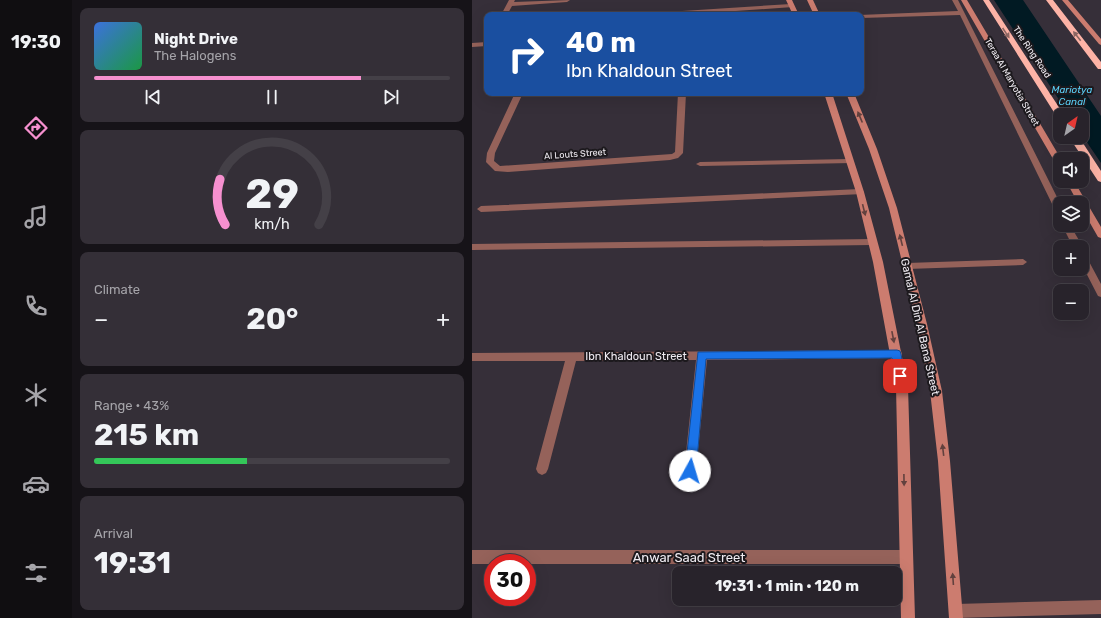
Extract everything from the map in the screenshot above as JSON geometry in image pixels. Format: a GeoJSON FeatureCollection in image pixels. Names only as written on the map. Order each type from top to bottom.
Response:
{"type":"FeatureCollection","features":[{"type":"Feature","properties":{"kind":"highway","name":"The Ring Road"},"geometry":{"type":"LineString","coordinates":[[986,0],[1055,108]]}},
{"type":"Feature","properties":{"kind":"highway"},"geometry":{"type":"LineString","coordinates":[[1049,0],[1101,67]]}},
{"type":"Feature","properties":{"kind":"highway"},"geometry":{"type":"LineString","coordinates":[[1078,144],[1101,180]]}},
{"type":"Feature","properties":{"kind":"main road"},"geometry":{"type":"LineString","coordinates":[[810,0],[815,12]]}},
{"type":"Feature","properties":{"kind":"main road","name":"Teraa Al Maryotia Street"},"geometry":{"type":"LineString","coordinates":[[964,0],[1053,152]]}},
{"type":"Feature","properties":{"kind":"main road"},"geometry":{"type":"LineString","coordinates":[[1065,0],[1101,43]]}},
{"type":"Feature","properties":{"kind":"main road"},"geometry":{"type":"LineString","coordinates":[[790,3],[794,12]]}},
{"type":"Feature","properties":{"kind":"main road"},"geometry":{"type":"LineString","coordinates":[[829,96],[860,192],[881,272],[902,387],[908,618]]}},
{"type":"Feature","properties":{"kind":"main road","name":"Gamal Al Din Al Bana Street"},"geometry":{"type":"LineString","coordinates":[[851,96],[874,149],[893,208],[922,324],[936,391],[944,461],[956,614]]}},
{"type":"Feature","properties":{"kind":"main road"},"geometry":{"type":"LineString","coordinates":[[1074,188],[1101,234]]}},
{"type":"Feature","properties":{"kind":"street"},"geometry":{"type":"LineString","coordinates":[[506,12],[511,2],[567,0]]}},
{"type":"Feature","properties":{"kind":"street"},"geometry":{"type":"LineString","coordinates":[[955,0],[1053,198]]}},
{"type":"Feature","properties":{"kind":"street"},"geometry":{"type":"LineString","coordinates":[[686,12],[790,3]]}},
{"type":"Feature","properties":{"kind":"street"},"geometry":{"type":"LineString","coordinates":[[864,16],[962,13]]}},
{"type":"Feature","properties":{"kind":"street"},"geometry":{"type":"LineString","coordinates":[[472,45],[484,44]]}},
{"type":"Feature","properties":{"kind":"street","name":"Al Louts Street"},"geometry":{"type":"LineString","coordinates":[[518,96],[491,153],[490,162],[498,169],[508,170],[670,158],[679,153],[682,96]]}},
{"type":"Feature","properties":{"kind":"street"},"geometry":{"type":"LineString","coordinates":[[700,164],[849,160]]}},
{"type":"Feature","properties":{"kind":"street"},"geometry":{"type":"LineString","coordinates":[[481,209],[860,192]]}},
{"type":"Feature","properties":{"kind":"street"},"geometry":{"type":"LineString","coordinates":[[472,247],[872,242]]}},
{"type":"Feature","properties":{"kind":"street"},"geometry":{"type":"LineString","coordinates":[[1089,270],[1101,293]]}},
{"type":"Feature","properties":{"kind":"street","name":"Ibn Khaldoun Street"},"geometry":{"type":"LineString","coordinates":[[472,357],[897,354]]}},
{"type":"Feature","properties":{"kind":"street"},"geometry":{"type":"LineString","coordinates":[[690,471],[702,355]]}},
{"type":"Feature","properties":{"kind":"street"},"geometry":{"type":"LineString","coordinates":[[542,469],[572,356]]}},
{"type":"Feature","properties":{"kind":"street","name":"Anwar Saad Street"},"geometry":{"type":"LineString","coordinates":[[472,557],[906,557]]}},
{"type":"Feature","properties":{"kind":"street"},"geometry":{"type":"LineString","coordinates":[[956,614],[1101,607]]}},
{"type":"Feature","properties":{"kind":"lane"},"geometry":{"type":"LineString","coordinates":[[907,266],[1023,262]]}},
{"type":"Feature","properties":{"kind":"water","name":"Mariotya Canal"},"geometry":{"type":"Polygon","coordinates":[[[994,0],[1023,0],[1101,116],[1101,163],[1088,144],[1089,108],[1064,108],[994,0]]]}},
{"type":"Feature","properties":{"kind":"route"},"geometry":{"type":"LineString","coordinates":[[690,471],[702,355],[897,354],[900,376]]}}]}
